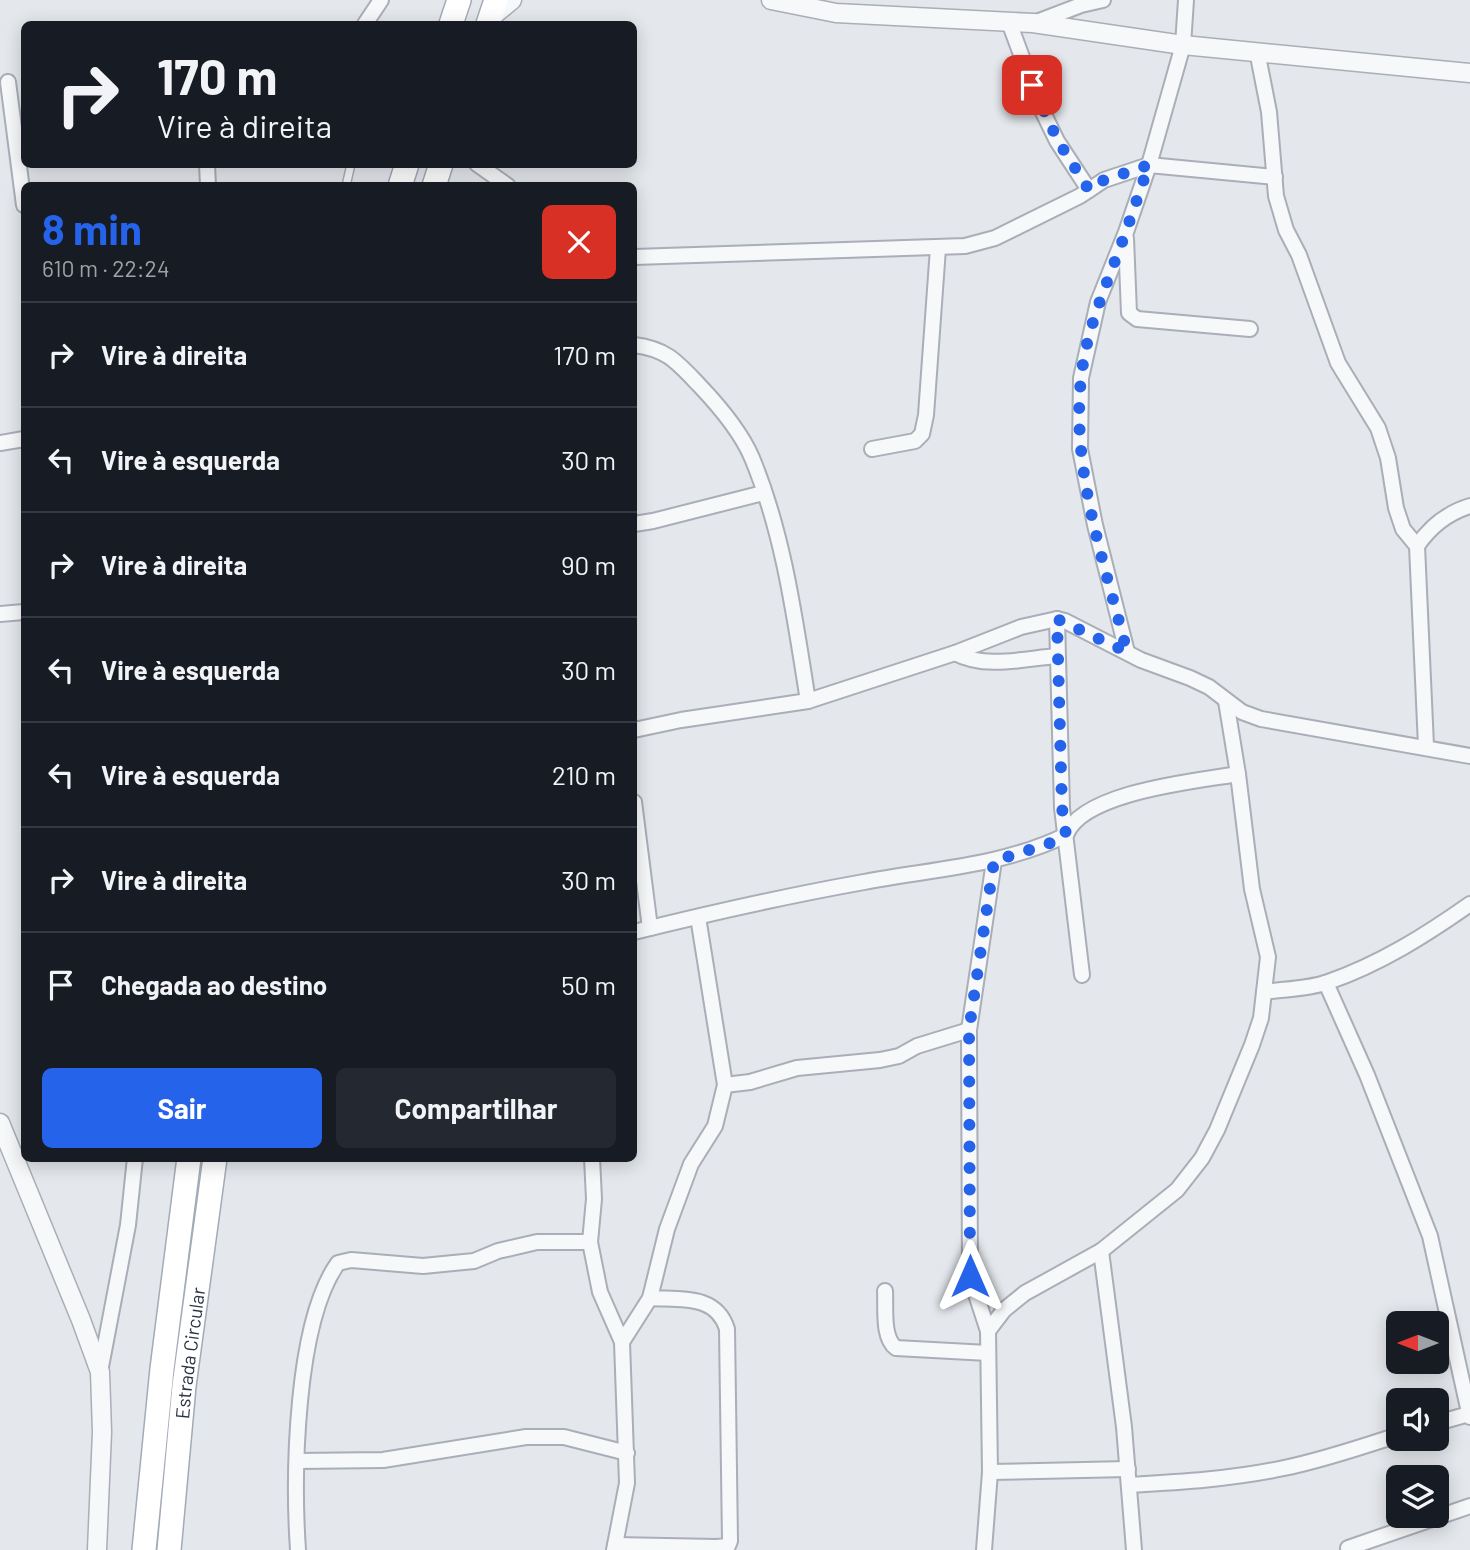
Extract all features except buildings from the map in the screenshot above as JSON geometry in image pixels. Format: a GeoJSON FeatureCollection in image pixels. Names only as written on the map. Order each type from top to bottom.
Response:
{"type":"FeatureCollection","features":[{"type":"Feature","properties":{"kind":"main road"},"geometry":{"type":"LineString","coordinates":[[452,21],[459,0]]}},
{"type":"Feature","properties":{"kind":"main road","name":"Estrada Circular"},"geometry":{"type":"LineString","coordinates":[[144,1550],[162,1369],[188,1162]]}},
{"type":"Feature","properties":{"kind":"main road","name":"Estrada Circular"},"geometry":{"type":"LineString","coordinates":[[169,1550],[184,1386],[214,1162]]}},
{"type":"Feature","properties":{"kind":"street"},"geometry":{"type":"LineString","coordinates":[[367,21],[380,0]]}},
{"type":"Feature","properties":{"kind":"street"},"geometry":{"type":"LineString","coordinates":[[491,15],[512,0]]}},
{"type":"Feature","properties":{"kind":"street"},"geometry":{"type":"LineString","coordinates":[[771,0],[836,13],[1033,23],[1183,45],[1470,73]]}},
{"type":"Feature","properties":{"kind":"street"},"geometry":{"type":"LineString","coordinates":[[1033,23],[1081,5],[1103,0]]}},
{"type":"Feature","properties":{"kind":"street"},"geometry":{"type":"LineString","coordinates":[[1127,652],[1095,525],[1080,449],[1081,378],[1098,302],[1149,165],[1183,45],[1186,0]]}},
{"type":"Feature","properties":{"kind":"street"},"geometry":{"type":"LineString","coordinates":[[1009,22],[1040,106],[1089,190]]}},
{"type":"Feature","properties":{"kind":"street"},"geometry":{"type":"LineString","coordinates":[[1257,51],[1269,113],[1276,196],[1286,230],[1299,255],[1338,363],[1378,428],[1388,458],[1396,508],[1403,529],[1417,546],[1426,746]]}},
{"type":"Feature","properties":{"kind":"street"},"geometry":{"type":"LineString","coordinates":[[4,83],[21,187]]}},
{"type":"Feature","properties":{"kind":"street"},"geometry":{"type":"LineString","coordinates":[[637,257],[965,246],[995,238],[1104,180],[1149,165],[1275,177]]}},
{"type":"Feature","properties":{"kind":"street"},"geometry":{"type":"LineString","coordinates":[[485,168],[503,182]]}},
{"type":"Feature","properties":{"kind":"street"},"geometry":{"type":"LineString","coordinates":[[1126,232],[1129,313],[1137,319],[1250,329]]}},
{"type":"Feature","properties":{"kind":"street"},"geometry":{"type":"LineString","coordinates":[[872,449],[915,441],[922,435],[926,415],[938,248]]}},
{"type":"Feature","properties":{"kind":"street"},"geometry":{"type":"LineString","coordinates":[[637,346],[662,351],[673,359],[707,394],[733,427],[751,457],[778,538],[790,590],[808,701]]}},
{"type":"Feature","properties":{"kind":"street"},"geometry":{"type":"LineString","coordinates":[[0,443],[21,440]]}},
{"type":"Feature","properties":{"kind":"street"},"geometry":{"type":"LineString","coordinates":[[637,524],[763,493]]}},
{"type":"Feature","properties":{"kind":"street"},"geometry":{"type":"LineString","coordinates":[[1417,546],[1428,530],[1455,511],[1470,506]]}},
{"type":"Feature","properties":{"kind":"street"},"geometry":{"type":"LineString","coordinates":[[0,614],[21,612]]}},
{"type":"Feature","properties":{"kind":"street"},"geometry":{"type":"LineString","coordinates":[[1057,619],[1062,808],[1082,975]]}},
{"type":"Feature","properties":{"kind":"street"},"geometry":{"type":"LineString","coordinates":[[637,729],[808,701],[955,653],[1021,627],[1057,619],[1209,687],[1242,712],[1261,719],[1426,746],[1470,756]]}},
{"type":"Feature","properties":{"kind":"street"},"geometry":{"type":"LineString","coordinates":[[955,653],[965,658],[989,662],[1056,656]]}},
{"type":"Feature","properties":{"kind":"street"},"geometry":{"type":"LineString","coordinates":[[988,1331],[1004,1310],[1025,1293],[1101,1251],[1177,1190],[1202,1158],[1217,1130],[1252,1045],[1261,1018],[1268,957],[1252,889],[1226,701]]}},
{"type":"Feature","properties":{"kind":"street"},"geometry":{"type":"LineString","coordinates":[[637,931],[779,897],[994,861],[1048,844],[1066,835],[1070,823],[1106,802],[1146,790],[1238,774]]}},
{"type":"Feature","properties":{"kind":"street"},"geometry":{"type":"LineString","coordinates":[[637,826],[650,928]]}},
{"type":"Feature","properties":{"kind":"street"},"geometry":{"type":"LineString","coordinates":[[984,1550],[990,1472],[988,1331],[970,1276],[969,1030],[994,861]]}},
{"type":"Feature","properties":{"kind":"street"},"geometry":{"type":"LineString","coordinates":[[1264,992],[1326,983],[1380,960],[1431,932],[1470,904]]}},
{"type":"Feature","properties":{"kind":"street"},"geometry":{"type":"LineString","coordinates":[[622,1342],[650,1298],[667,1229],[691,1164],[715,1126],[724,1085],[698,917]]}},
{"type":"Feature","properties":{"kind":"street"},"geometry":{"type":"LineString","coordinates":[[1326,983],[1367,1075],[1430,1236],[1470,1416],[1449,1420]]}},
{"type":"Feature","properties":{"kind":"street"},"geometry":{"type":"LineString","coordinates":[[724,1085],[750,1082],[797,1068],[899,1056],[917,1046],[969,1030]]}},
{"type":"Feature","properties":{"kind":"street"},"geometry":{"type":"LineString","coordinates":[[2,1131],[100,1372]]}},
{"type":"Feature","properties":{"kind":"street"},"geometry":{"type":"LineString","coordinates":[[97,1550],[102,1432],[100,1372],[128,1226],[135,1162]]}},
{"type":"Feature","properties":{"kind":"street"},"geometry":{"type":"LineString","coordinates":[[592,1162],[594,1199],[590,1242],[600,1292],[622,1342],[627,1483],[615,1548],[727,1546],[730,1541],[727,1329],[723,1315],[703,1302],[650,1298]]}},
{"type":"Feature","properties":{"kind":"street"},"geometry":{"type":"LineString","coordinates":[[298,1550],[298,1461],[307,1345],[320,1294],[338,1263],[351,1260],[423,1266],[474,1261],[498,1251],[537,1242],[590,1242]]}},
{"type":"Feature","properties":{"kind":"street"},"geometry":{"type":"LineString","coordinates":[[1101,1251],[1128,1469],[1134,1550]]}},
{"type":"Feature","properties":{"kind":"street"},"geometry":{"type":"LineString","coordinates":[[885,1291],[888,1335],[891,1344],[896,1348],[988,1353]]}},
{"type":"Feature","properties":{"kind":"street"},"geometry":{"type":"LineString","coordinates":[[298,1461],[383,1460],[526,1437],[564,1437],[627,1452]]}},
{"type":"Feature","properties":{"kind":"street"},"geometry":{"type":"LineString","coordinates":[[1129,1485],[1200,1480],[1283,1468],[1386,1439]]}},
{"type":"Feature","properties":{"kind":"street"},"geometry":{"type":"LineString","coordinates":[[990,1472],[1128,1469]]}},
{"type":"Feature","properties":{"kind":"street"},"geometry":{"type":"LineString","coordinates":[[1348,1548],[1470,1506]]}},
{"type":"Feature","properties":{"kind":"route"},"geometry":{"type":"LineString","coordinates":[[970,1276],[969,1030],[994,861],[1048,844],[1066,835],[1062,808],[1057,619],[1127,652],[1095,525],[1080,449],[1081,378],[1098,302],[1149,165],[1104,180],[1089,190],[1058,141],[1032,85]]}}]}
